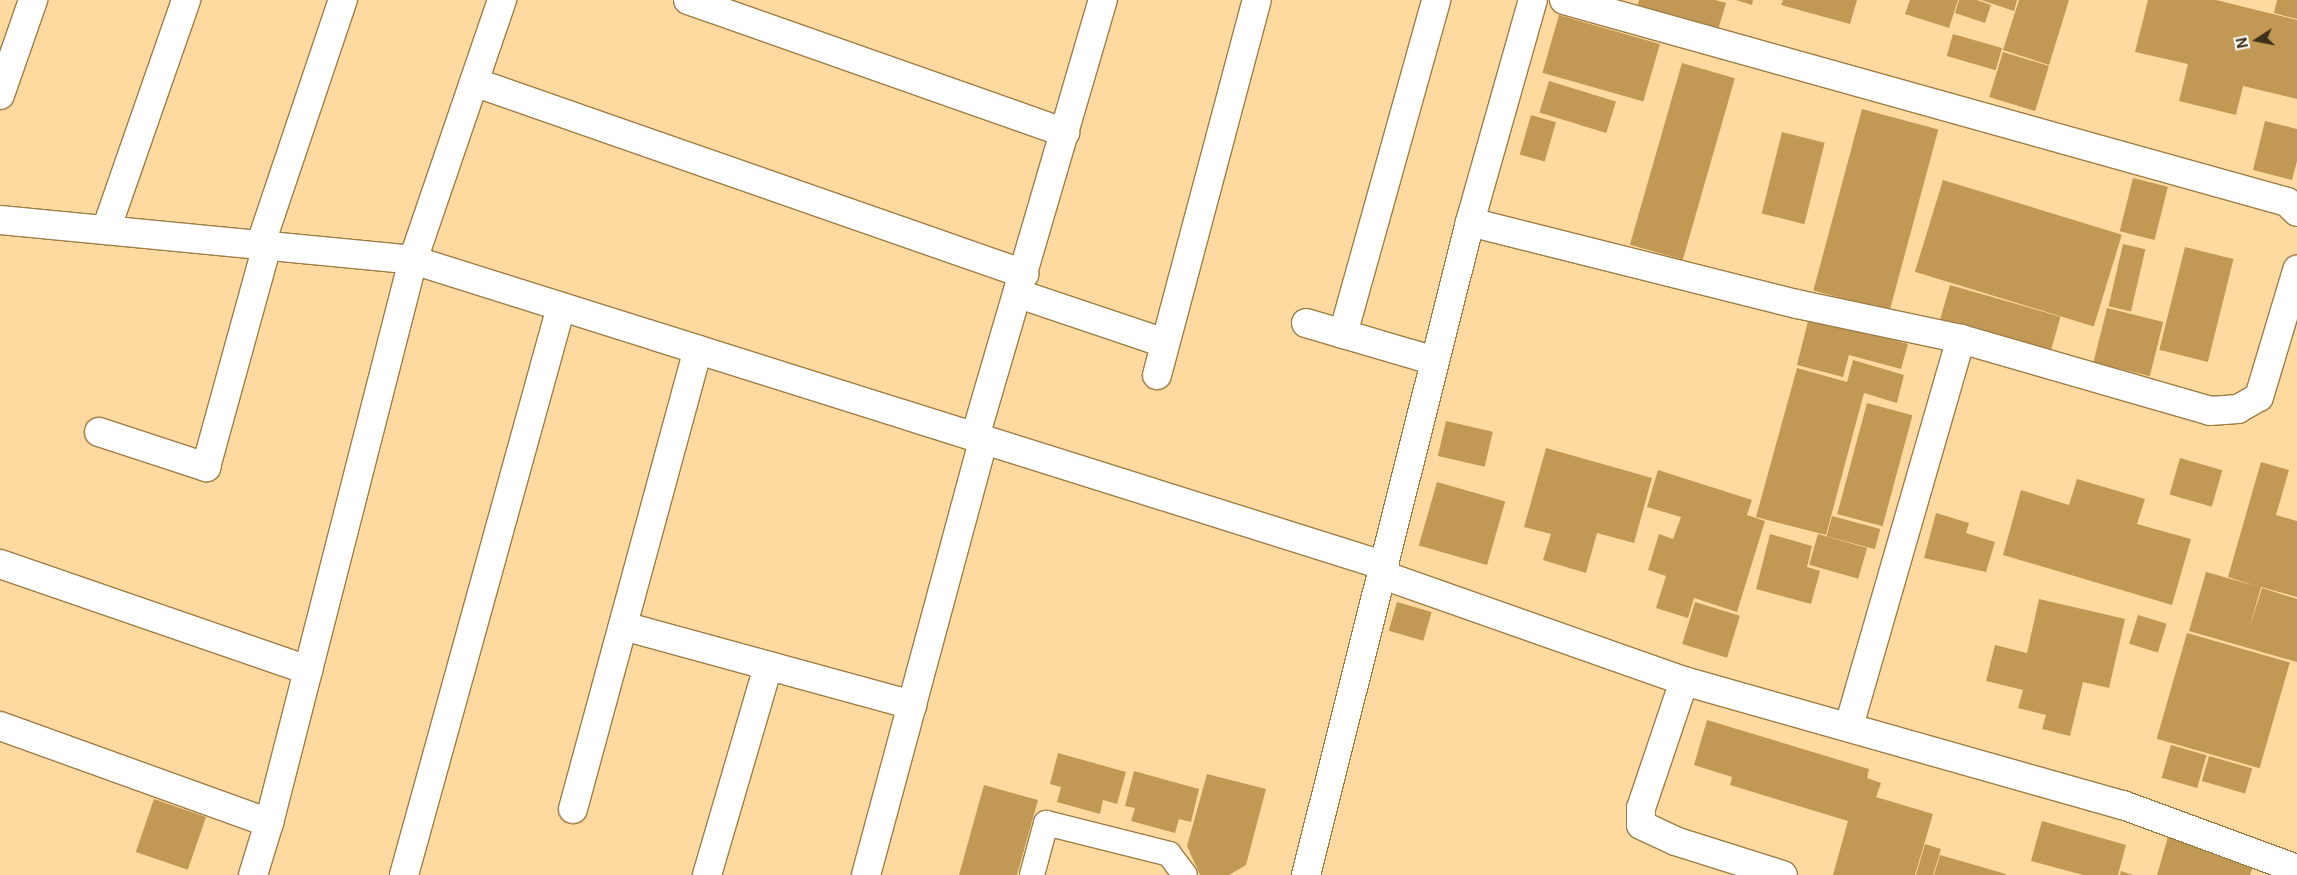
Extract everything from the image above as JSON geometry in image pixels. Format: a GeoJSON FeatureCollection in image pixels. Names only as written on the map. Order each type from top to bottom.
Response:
{"type":"FeatureCollection","features":[{"type":"Feature","properties":{"kind":"street"},"geometry":{"type":"LineString","coordinates":[[0,95],[33,0]]}},
{"type":"Feature","properties":{"kind":"street"},"geometry":{"type":"LineString","coordinates":[[106,230],[186,0]]}},
{"type":"Feature","properties":{"kind":"street"},"geometry":{"type":"LineString","coordinates":[[99,432],[206,467],[263,246],[343,0]]}},
{"type":"Feature","properties":{"kind":"street"},"geometry":{"type":"LineString","coordinates":[[253,875],[269,823],[413,260],[502,0]]}},
{"type":"Feature","properties":{"kind":"street"},"geometry":{"type":"LineString","coordinates":[[688,0],[1065,133]]}},
{"type":"Feature","properties":{"kind":"street"},"geometry":{"type":"LineString","coordinates":[[866,875],[912,706],[979,439],[1021,284],[1103,0]]}},
{"type":"Feature","properties":{"kind":"street"},"geometry":{"type":"LineString","coordinates":[[1156,375],[1257,0]]}},
{"type":"Feature","properties":{"kind":"street"},"geometry":{"type":"LineString","coordinates":[[1344,334],[1436,0]]}},
{"type":"Feature","properties":{"kind":"street"},"geometry":{"type":"LineString","coordinates":[[1564,0],[2287,202],[2297,212]]}},
{"type":"Feature","properties":{"kind":"street"},"geometry":{"type":"LineString","coordinates":[[1306,875],[1470,222],[1529,1]]}},
{"type":"Feature","properties":{"kind":"street"},"geometry":{"type":"LineString","coordinates":[[474,82],[1021,284],[1165,343]]}},
{"type":"Feature","properties":{"kind":"street"},"geometry":{"type":"LineString","coordinates":[[0,220],[413,260],[979,439],[1384,570],[1684,681],[1849,726],[2123,805],[2297,869]]}},
{"type":"Feature","properties":{"kind":"street"},"geometry":{"type":"LineString","coordinates":[[1470,222],[1796,304],[1961,339],[2210,411],[2238,409],[2259,397],[2297,270]]}},
{"type":"Feature","properties":{"kind":"street"},"geometry":{"type":"LineString","coordinates":[[404,875],[561,307]]}},
{"type":"Feature","properties":{"kind":"street"},"geometry":{"type":"LineString","coordinates":[[1306,323],[1435,361]]}},
{"type":"Feature","properties":{"kind":"street"},"geometry":{"type":"LineString","coordinates":[[1849,726],[1961,339]]}},
{"type":"Feature","properties":{"kind":"street"},"geometry":{"type":"LineString","coordinates":[[573,810],[698,350]]}},
{"type":"Feature","properties":{"kind":"street"},"geometry":{"type":"LineString","coordinates":[[0,564],[308,670]]}},
{"type":"Feature","properties":{"kind":"street"},"geometry":{"type":"LineString","coordinates":[[623,626],[912,706]]}},
{"type":"Feature","properties":{"kind":"street"},"geometry":{"type":"LineString","coordinates":[[707,875],[768,666]]}},
{"type":"Feature","properties":{"kind":"street"},"geometry":{"type":"LineString","coordinates":[[1684,681],[1641,808],[1641,825],[1676,841],[1782,875]]}},
{"type":"Feature","properties":{"kind":"street"},"geometry":{"type":"LineString","coordinates":[[0,726],[269,823]]}},
{"type":"Feature","properties":{"kind":"street"},"geometry":{"type":"LineString","coordinates":[[1032,875],[1046,823],[1169,854],[1185,875]]}},
{"type":"Feature","properties":{"kind":"building"},"geometry":{"type":"Polygon","coordinates":[[[1639,0],[1715,0],[1726,3],[1718,30],[1637,8],[1639,0]]]}},
{"type":"Feature","properties":{"kind":"building"},"geometry":{"type":"Polygon","coordinates":[[[1736,0],[1753,0],[1752,5],[1736,0]]]}},
{"type":"Feature","properties":{"kind":"building"},"geometry":{"type":"Polygon","coordinates":[[[1783,0],[1857,0],[1850,24],[1781,5],[1783,0]]]}},
{"type":"Feature","properties":{"kind":"building"},"geometry":{"type":"Polygon","coordinates":[[[1910,0],[1958,0],[1949,28],[1905,14],[1910,0]]]}},
{"type":"Feature","properties":{"kind":"building"},"geometry":{"type":"Polygon","coordinates":[[[1959,0],[1977,0],[1991,5],[1985,23],[1955,13],[1959,0]]]}},
{"type":"Feature","properties":{"kind":"building"},"geometry":{"type":"Polygon","coordinates":[[[1981,0],[2017,0],[2014,11],[1981,0]]]}},
{"type":"Feature","properties":{"kind":"building"},"geometry":{"type":"Polygon","coordinates":[[[2019,0],[2069,0],[2049,65],[2003,50],[2019,0]]]}},
{"type":"Feature","properties":{"kind":"building"},"geometry":{"type":"Polygon","coordinates":[[[2148,0],[2216,0],[2297,20],[2297,99],[2243,86],[2236,115],[2179,101],[2188,64],[2135,52],[2148,0]]]}},
{"type":"Feature","properties":{"kind":"building"},"geometry":{"type":"Polygon","coordinates":[[[2277,0],[2297,0],[2297,19],[2274,13],[2277,0]]]}},
{"type":"Feature","properties":{"kind":"building"},"geometry":{"type":"Polygon","coordinates":[[[1559,15],[1660,44],[1643,102],[1542,73],[1559,15]]]}},
{"type":"Feature","properties":{"kind":"building"},"geometry":{"type":"Polygon","coordinates":[[[1953,34],[2002,48],[1996,70],[1947,56],[1953,34]]]}},
{"type":"Feature","properties":{"kind":"building"},"geometry":{"type":"Polygon","coordinates":[[[2003,52],[2049,66],[2035,111],[1989,97],[2003,52]]]}},
{"type":"Feature","properties":{"kind":"building"},"geometry":{"type":"Polygon","coordinates":[[[1682,63],[1735,78],[1683,260],[1630,245],[1682,63]]]}},
{"type":"Feature","properties":{"kind":"building"},"geometry":{"type":"Polygon","coordinates":[[[1549,81],[1616,101],[1606,133],[1539,113],[1549,81]]]}},
{"type":"Feature","properties":{"kind":"building"},"geometry":{"type":"Polygon","coordinates":[[[1862,109],[1938,129],[1890,311],[1813,291],[1862,109]]]}},
{"type":"Feature","properties":{"kind":"building"},"geometry":{"type":"Polygon","coordinates":[[[1531,115],[1556,122],[1545,162],[1520,154],[1531,115]]]}},
{"type":"Feature","properties":{"kind":"building"},"geometry":{"type":"Polygon","coordinates":[[[2265,121],[2297,129],[2297,161],[2292,180],[2253,170],[2265,121]]]}},
{"type":"Feature","properties":{"kind":"building"},"geometry":{"type":"Polygon","coordinates":[[[1782,132],[1825,143],[1804,224],[1762,214],[1782,132]]]}},
{"type":"Feature","properties":{"kind":"building"},"geometry":{"type":"Polygon","coordinates":[[[2133,178],[2168,187],[2155,240],[2120,231],[2133,178]]]}},
{"type":"Feature","properties":{"kind":"building"},"geometry":{"type":"Polygon","coordinates":[[[1943,180],[2122,235],[2094,326],[1915,272],[1943,180]]]}},
{"type":"Feature","properties":{"kind":"building"},"geometry":{"type":"Polygon","coordinates":[[[2123,244],[2145,249],[2131,312],[2109,306],[2123,244]]]}},
{"type":"Feature","properties":{"kind":"building"},"geometry":{"type":"Polygon","coordinates":[[[2185,247],[2234,259],[2208,362],[2159,350],[2185,247]]]}},
{"type":"Feature","properties":{"kind":"building"},"geometry":{"type":"Polygon","coordinates":[[[1950,285],[2061,317],[2048,360],[1938,328],[1950,285]]]}},
{"type":"Feature","properties":{"kind":"building"},"geometry":{"type":"Polygon","coordinates":[[[2107,308],[2163,322],[2150,376],[2093,362],[2107,308]]]}},
{"type":"Feature","properties":{"kind":"building"},"geometry":{"type":"Polygon","coordinates":[[[1809,317],[1908,344],[1901,369],[1849,355],[1843,377],[1797,365],[1809,317]]]}},
{"type":"Feature","properties":{"kind":"building"},"geometry":{"type":"Polygon","coordinates":[[[1853,360],[1904,375],[1897,403],[1864,393],[1826,535],[1756,517],[1797,368],[1847,382],[1853,360]]]}},
{"type":"Feature","properties":{"kind":"building"},"geometry":{"type":"Polygon","coordinates":[[[1867,403],[1912,415],[1883,526],[1837,514],[1867,403]]]}},
{"type":"Feature","properties":{"kind":"building"},"geometry":{"type":"Polygon","coordinates":[[[1446,421],[1493,432],[1485,467],[1438,456],[1446,421]]]}},
{"type":"Feature","properties":{"kind":"building"},"geometry":{"type":"Polygon","coordinates":[[[1546,448],[1652,478],[1634,543],[1597,533],[1586,573],[1543,560],[1551,534],[1524,527],[1546,448]]]}},
{"type":"Feature","properties":{"kind":"building"},"geometry":{"type":"Polygon","coordinates":[[[2180,458],[2222,470],[2212,507],[2170,495],[2180,458]]]}},
{"type":"Feature","properties":{"kind":"building"},"geometry":{"type":"Polygon","coordinates":[[[2261,462],[2289,470],[2276,515],[2297,521],[2297,597],[2261,587],[2249,629],[2262,588],[2297,599],[2297,662],[2189,631],[2206,572],[2256,586],[2228,577],[2261,462]]]}},
{"type":"Feature","properties":{"kind":"building"},"geometry":{"type":"Polygon","coordinates":[[[1658,470],[1752,500],[1747,515],[1765,521],[1737,612],[1694,598],[1688,618],[1656,608],[1666,576],[1648,570],[1659,534],[1673,539],[1681,517],[1647,507],[1658,470]]]}},
{"type":"Feature","properties":{"kind":"building"},"geometry":{"type":"Polygon","coordinates":[[[2077,479],[2145,499],[2137,524],[2191,539],[2172,605],[2003,555],[2021,490],[2069,505],[2077,479]]]}},
{"type":"Feature","properties":{"kind":"building"},"geometry":{"type":"Polygon","coordinates":[[[1437,482],[1505,502],[1487,565],[1419,545],[1437,482]]]}},
{"type":"Feature","properties":{"kind":"building"},"geometry":{"type":"Polygon","coordinates":[[[1936,513],[1969,523],[1966,533],[1995,542],[1986,572],[1924,558],[1936,513]]]}},
{"type":"Feature","properties":{"kind":"building"},"geometry":{"type":"Polygon","coordinates":[[[1832,516],[1880,529],[1875,549],[1827,536],[1832,516]]]}},
{"type":"Feature","properties":{"kind":"building"},"geometry":{"type":"Polygon","coordinates":[[[1770,534],[1812,546],[1807,567],[1820,571],[1811,604],[1756,589],[1770,534]]]}},
{"type":"Feature","properties":{"kind":"building"},"geometry":{"type":"Polygon","coordinates":[[[1818,534],[1867,548],[1858,579],[1809,565],[1818,534]]]}},
{"type":"Feature","properties":{"kind":"building"},"geometry":{"type":"Polygon","coordinates":[[[2039,599],[2125,619],[2109,688],[2083,682],[2070,736],[2042,729],[2046,715],[2018,708],[2023,690],[1986,681],[1995,645],[2027,653],[2039,599]]]}},
{"type":"Feature","properties":{"kind":"building"},"geometry":{"type":"Polygon","coordinates":[[[1397,602],[1432,612],[1423,641],[1389,631],[1397,602]]]}},
{"type":"Feature","properties":{"kind":"building"},"geometry":{"type":"Polygon","coordinates":[[[1695,602],[1740,616],[1727,658],[1682,644],[1695,602]]]}},
{"type":"Feature","properties":{"kind":"building"},"geometry":{"type":"Polygon","coordinates":[[[2138,615],[2167,624],[2158,652],[2129,644],[2138,615]]]}},
{"type":"Feature","properties":{"kind":"building"},"geometry":{"type":"Polygon","coordinates":[[[2187,633],[2290,662],[2260,768],[2157,739],[2187,633]]]}},
{"type":"Feature","properties":{"kind":"building"},"geometry":{"type":"Polygon","coordinates":[[[1707,720],[1869,769],[1867,778],[1881,783],[1876,797],[1933,814],[1915,875],[1833,875],[1848,821],[1730,785],[1732,777],[1694,765],[1707,720]]]}},
{"type":"Feature","properties":{"kind":"building"},"geometry":{"type":"Polygon","coordinates":[[[2171,745],[2207,755],[2197,788],[2162,778],[2171,745]]]}},
{"type":"Feature","properties":{"kind":"building"},"geometry":{"type":"Polygon","coordinates":[[[1058,753],[1126,772],[1117,804],[1103,800],[1100,814],[1057,802],[1061,787],[1050,784],[1058,753]]]}},
{"type":"Feature","properties":{"kind":"building"},"geometry":{"type":"Polygon","coordinates":[[[2209,756],[2252,768],[2245,793],[2202,781],[2209,756]]]}},
{"type":"Feature","properties":{"kind":"building"},"geometry":{"type":"Polygon","coordinates":[[[1134,771],[1199,789],[1191,822],[1179,819],[1175,833],[1131,821],[1135,808],[1125,806],[1134,771]]]}},
{"type":"Feature","properties":{"kind":"building"},"geometry":{"type":"Polygon","coordinates":[[[1207,774],[1266,789],[1246,865],[1229,875],[1200,875],[1187,846],[1207,774]]]}},
{"type":"Feature","properties":{"kind":"building"},"geometry":{"type":"Polygon","coordinates":[[[984,785],[1038,800],[1017,875],[959,875],[984,785]]]}},
{"type":"Feature","properties":{"kind":"building"},"geometry":{"type":"Polygon","coordinates":[[[154,799],[206,817],[188,870],[136,852],[154,799]]]}},
{"type":"Feature","properties":{"kind":"building"},"geometry":{"type":"Polygon","coordinates":[[[2042,821],[2126,845],[2118,875],[2083,875],[2031,861],[2042,821]]]}},
{"type":"Feature","properties":{"kind":"building"},"geometry":{"type":"Polygon","coordinates":[[[2168,837],[2254,864],[2250,875],[2157,875],[2168,837]]]}},
{"type":"Feature","properties":{"kind":"building"},"geometry":{"type":"Polygon","coordinates":[[[1925,844],[1941,849],[1933,875],[1916,875],[1925,844]]]}},
{"type":"Feature","properties":{"kind":"building"},"geometry":{"type":"Polygon","coordinates":[[[1940,855],[2006,874],[2006,875],[1934,875],[1940,855]]]}},
{"type":"Feature","properties":{"kind":"building"},"geometry":{"type":"Polygon","coordinates":[[[2121,871],[2133,875],[2120,875],[2121,871]]]}}]}
